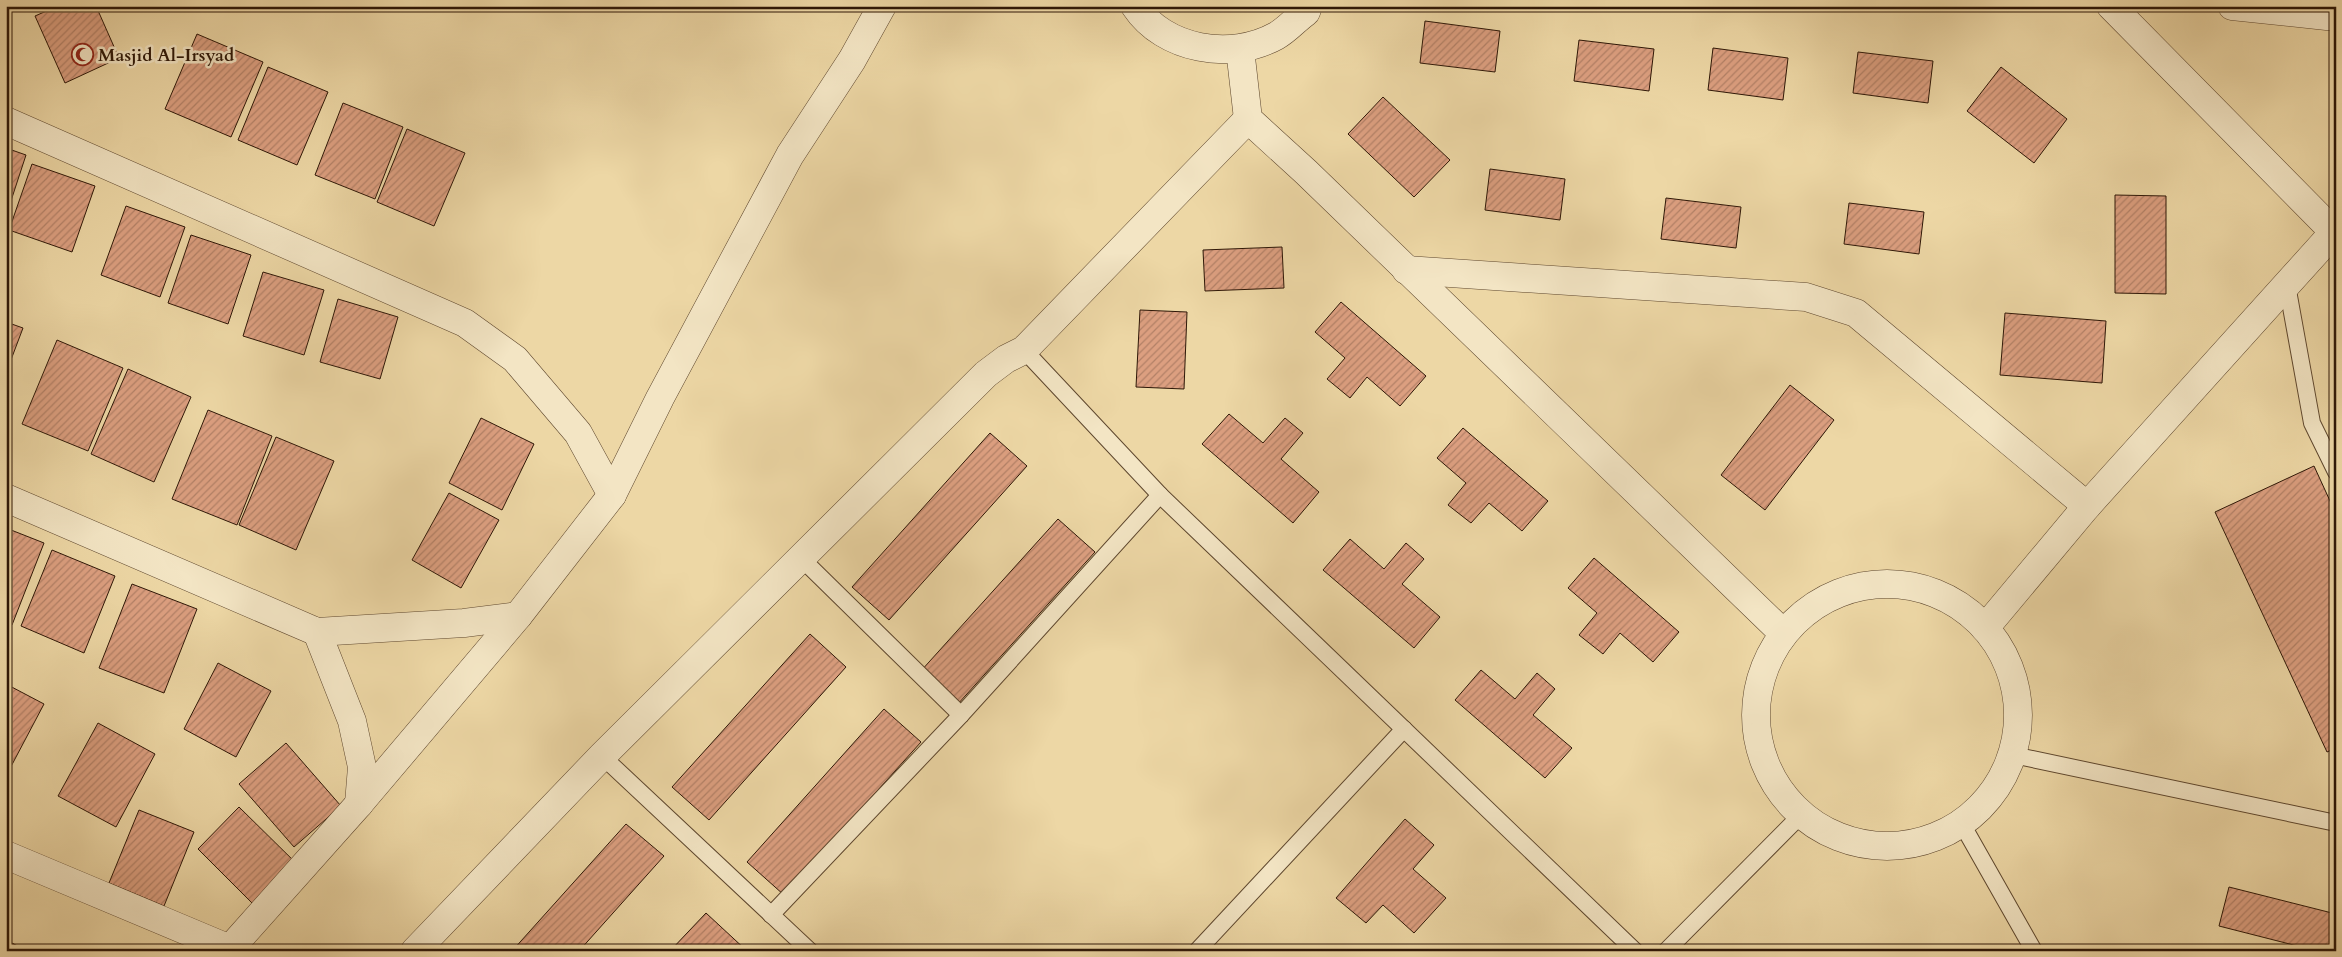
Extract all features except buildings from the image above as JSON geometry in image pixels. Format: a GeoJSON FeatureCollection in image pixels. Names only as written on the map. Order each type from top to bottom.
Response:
{"type":"FeatureCollection","features":[{"type":"Feature","properties":{"kind":"street"},"geometry":{"type":"LineString","coordinates":[[6,855],[229,950],[360,804],[518,616],[612,495],[660,398],[790,155],[852,60],[882,6]]}},
{"type":"Feature","properties":{"kind":"street"},"geometry":{"type":"LineString","coordinates":[[1135,6],[1143,18],[1177,41],[1200,48],[1240,49],[1276,36],[1306,12],[1308,6]]}},
{"type":"Feature","properties":{"kind":"street"},"geometry":{"type":"LineString","coordinates":[[1985,628],[2087,506],[2335,232],[2111,6]]}},
{"type":"Feature","properties":{"kind":"street"},"geometry":{"type":"LineString","coordinates":[[2232,6],[2336,17]]}},
{"type":"Feature","properties":{"kind":"street"},"geometry":{"type":"LineString","coordinates":[[1240,49],[1248,119],[1783,634]]}},
{"type":"Feature","properties":{"kind":"street"},"geometry":{"type":"LineString","coordinates":[[418,950],[602,756],[986,374],[1006,359],[1024,350],[1248,119]]}},
{"type":"Feature","properties":{"kind":"street"},"geometry":{"type":"LineString","coordinates":[[6,121],[465,323],[515,359],[553,403],[578,433],[612,495]]}},
{"type":"Feature","properties":{"kind":"street"},"geometry":{"type":"LineString","coordinates":[[1406,270],[1806,297],[1856,313],[2087,506]]}},
{"type":"Feature","properties":{"kind":"street"},"geometry":{"type":"LineString","coordinates":[[6,498],[317,632],[464,623],[518,616]]}},
{"type":"Feature","properties":{"kind":"street"},"geometry":{"type":"LineString","coordinates":[[1883,584],[1921,588],[1956,603],[1985,628],[2009,666],[2019,711],[2013,755],[1994,794],[1962,824],[1923,842],[1880,847],[1838,838],[1801,815],[1775,784],[1759,747],[1755,707],[1764,668],[1783,634],[1811,607],[1845,590],[1883,584]]}},
{"type":"Feature","properties":{"kind":"street"},"geometry":{"type":"LineString","coordinates":[[317,632],[352,721],[362,766],[360,804]]}},
{"type":"Feature","properties":{"kind":"lane"},"geometry":{"type":"LineString","coordinates":[[2287,285],[2312,423],[2336,472]]}},
{"type":"Feature","properties":{"kind":"lane"},"geometry":{"type":"LineString","coordinates":[[1024,350],[1160,495],[1636,951]]}},
{"type":"Feature","properties":{"kind":"lane"},"geometry":{"type":"LineString","coordinates":[[771,915],[961,715],[1160,495]]}},
{"type":"Feature","properties":{"kind":"lane"},"geometry":{"type":"LineString","coordinates":[[801,558],[961,715]]}},
{"type":"Feature","properties":{"kind":"lane"},"geometry":{"type":"LineString","coordinates":[[1197,951],[1404,729]]}},
{"type":"Feature","properties":{"kind":"lane"},"geometry":{"type":"LineString","coordinates":[[2013,755],[2336,823]]}},
{"type":"Feature","properties":{"kind":"lane"},"geometry":{"type":"LineString","coordinates":[[602,756],[810,951]]}},
{"type":"Feature","properties":{"kind":"lane"},"geometry":{"type":"LineString","coordinates":[[1666,951],[1801,815]]}},
{"type":"Feature","properties":{"kind":"lane"},"geometry":{"type":"LineString","coordinates":[[1962,824],[2034,951]]}},
{"type":"Feature","properties":{"kind":"place","name":"Masjid Al-Irsyad"},"geometry":{"type":"Point","coordinates":[82,55]}}]}
